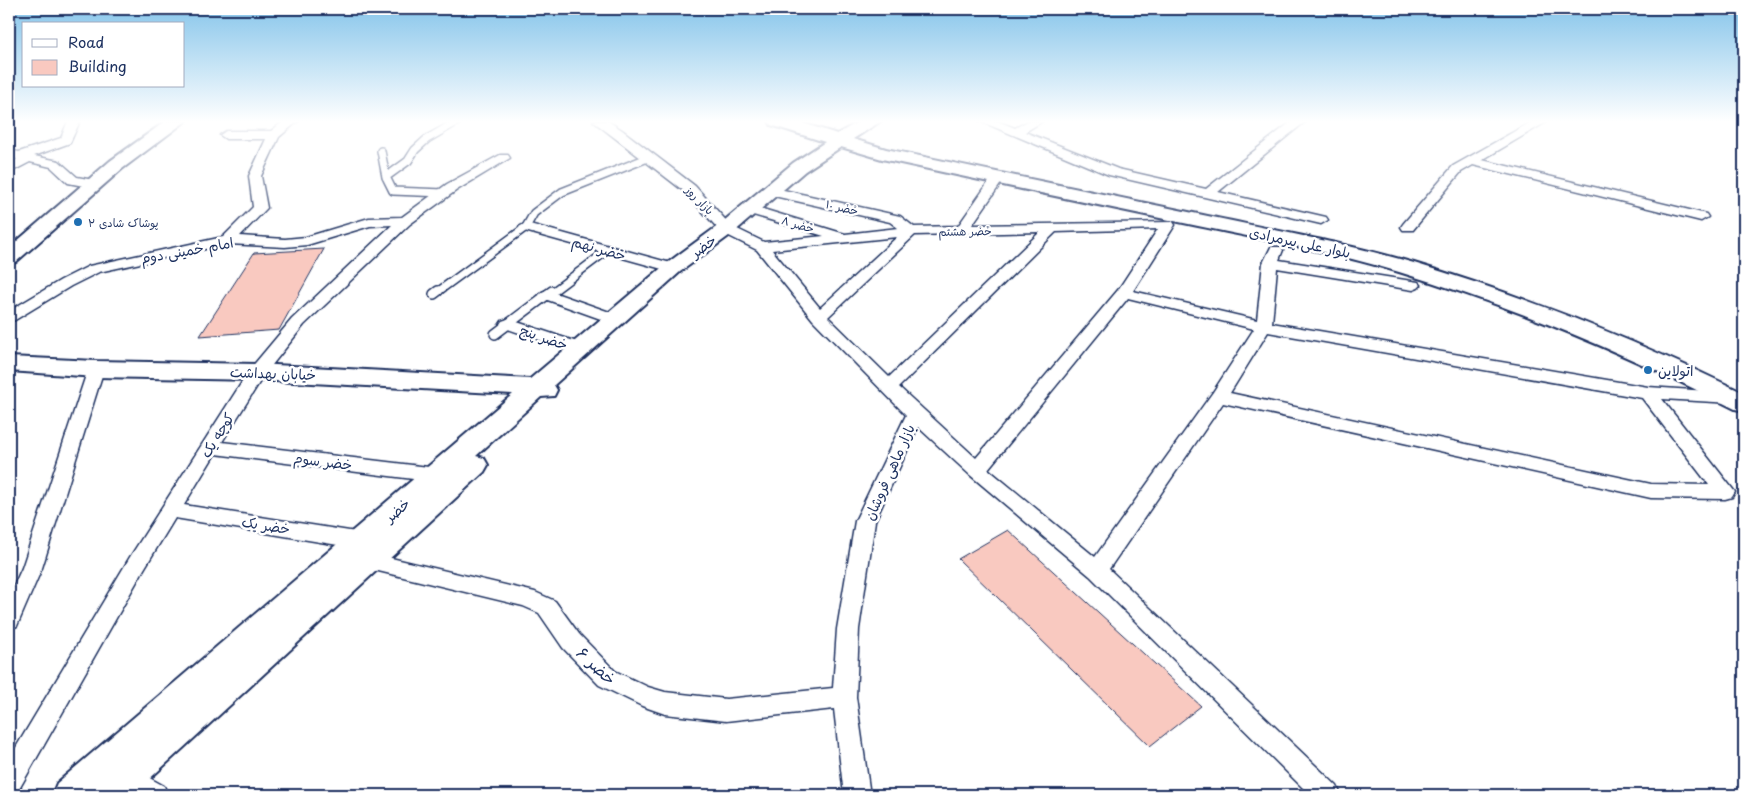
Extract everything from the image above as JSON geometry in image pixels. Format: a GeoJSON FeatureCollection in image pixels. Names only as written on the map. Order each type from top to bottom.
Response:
{"type":"FeatureCollection","features":[{"type":"Feature","properties":{"kind":"main road"},"geometry":{"type":"LineString","coordinates":[[9,258],[125,159]]}},
{"type":"Feature","properties":{"kind":"main road","name":"خضر"},"geometry":{"type":"LineString","coordinates":[[70,795],[366,551],[437,475],[545,390],[686,272],[726,229],[748,209],[812,159]]}},
{"type":"Feature","properties":{"kind":"main road","name":"بلوار علی پیرمرادی"},"geometry":{"type":"LineString","coordinates":[[908,159],[1001,175],[1297,241],[1404,267],[1457,284],[1586,331],[1740,396]]}},
{"type":"Feature","properties":{"kind":"main road","name":"خضر"},"geometry":{"type":"LineString","coordinates":[[116,786],[366,551],[545,390],[580,350],[673,268],[726,229]]}},
{"type":"Feature","properties":{"kind":"main road","name":"خیابان بهداشت"},"geometry":{"type":"LineString","coordinates":[[9,364],[257,372],[545,390]]}},
{"type":"Feature","properties":{"kind":"street"},"geometry":{"type":"LineString","coordinates":[[9,169],[18,159]]}},
{"type":"Feature","properties":{"kind":"street"},"geometry":{"type":"LineString","coordinates":[[31,159],[55,164],[73,180],[94,184]]}},
{"type":"Feature","properties":{"kind":"street"},"geometry":{"type":"LineString","coordinates":[[228,240],[260,208],[255,176],[263,159]]}},
{"type":"Feature","properties":{"kind":"street","name":"کوچه یک"},"geometry":{"type":"LineString","coordinates":[[9,782],[170,510],[257,372],[298,322],[406,221],[444,193],[503,159]]}},
{"type":"Feature","properties":{"kind":"street","name":"بازار روز"},"geometry":{"type":"LineString","coordinates":[[653,159],[690,189],[726,229]]}},
{"type":"Feature","properties":{"kind":"street"},"geometry":{"type":"LineString","coordinates":[[1080,159],[1114,172],[1321,220]]}},
{"type":"Feature","properties":{"kind":"street"},"geometry":{"type":"LineString","coordinates":[[1208,194],[1253,159]]}},
{"type":"Feature","properties":{"kind":"street"},"geometry":{"type":"LineString","coordinates":[[1408,227],[1457,169],[1476,159]]}},
{"type":"Feature","properties":{"kind":"street"},"geometry":{"type":"LineString","coordinates":[[1472,161],[1701,217]]}},
{"type":"Feature","properties":{"kind":"street"},"geometry":{"type":"LineString","coordinates":[[961,231],[1001,175]]}},
{"type":"Feature","properties":{"kind":"street","name":"خضر ۱۰"},"geometry":{"type":"LineString","coordinates":[[770,191],[895,219],[911,231]]}},
{"type":"Feature","properties":{"kind":"street","name":"خضر ۸"},"geometry":{"type":"LineString","coordinates":[[748,209],[847,238]]}},
{"type":"Feature","properties":{"kind":"street","name":"امام خمینی دوم"},"geometry":{"type":"LineString","coordinates":[[9,317],[66,283],[94,269],[228,240],[285,243],[308,241],[369,222],[406,221]]}},
{"type":"Feature","properties":{"kind":"street","name":"خضر هشتم"},"geometry":{"type":"LineString","coordinates":[[762,247],[911,231],[1168,225],[1124,293]]}},
{"type":"Feature","properties":{"kind":"street","name":"خضر نهم"},"geometry":{"type":"LineString","coordinates":[[526,227],[673,268]]}},
{"type":"Feature","properties":{"kind":"street","name":"بازار ماهی فروشان"},"geometry":{"type":"LineString","coordinates":[[726,229],[762,247],[819,317],[890,386],[915,414],[866,521],[848,628],[844,697],[857,795]]}},
{"type":"Feature","properties":{"kind":"street"},"geometry":{"type":"LineString","coordinates":[[890,386],[1051,229]]}},
{"type":"Feature","properties":{"kind":"street"},"geometry":{"type":"LineString","coordinates":[[819,317],[911,231]]}},
{"type":"Feature","properties":{"kind":"street"},"geometry":{"type":"LineString","coordinates":[[1097,570],[1219,396],[1264,326],[1273,256],[1413,285]]}},
{"type":"Feature","properties":{"kind":"street"},"geometry":{"type":"LineString","coordinates":[[977,470],[1124,293],[1264,326],[1648,394],[1740,396]]}},
{"type":"Feature","properties":{"kind":"street"},"geometry":{"type":"LineString","coordinates":[[547,295],[615,319]]}},
{"type":"Feature","properties":{"kind":"street","name":"خضر پنج"},"geometry":{"type":"LineString","coordinates":[[501,329],[580,350]]}},
{"type":"Feature","properties":{"kind":"street"},"geometry":{"type":"LineString","coordinates":[[9,620],[32,568],[96,368]]}},
{"type":"Feature","properties":{"kind":"street"},"geometry":{"type":"LineString","coordinates":[[1219,396],[1651,491],[1725,492],[1648,394]]}},
{"type":"Feature","properties":{"kind":"street"},"geometry":{"type":"LineString","coordinates":[[915,414],[977,470],[1097,570],[1328,795]]}},
{"type":"Feature","properties":{"kind":"street","name":"خضر سوم"},"geometry":{"type":"LineString","coordinates":[[210,447],[437,475]]}},
{"type":"Feature","properties":{"kind":"street","name":"خضر یک"},"geometry":{"type":"LineString","coordinates":[[170,510],[366,551]]}},
{"type":"Feature","properties":{"kind":"street","name":"خضر ۶"},"geometry":{"type":"LineString","coordinates":[[366,551],[538,602],[547,607],[571,641],[607,678],[618,685],[650,698],[692,707],[726,710],[844,697]]}},
{"type":"Feature","properties":{"kind":"street"},"geometry":{"type":"LineString","coordinates":[[116,786],[155,795]]}},
{"type":"Feature","properties":{"kind":"lane"},"geometry":{"type":"LineString","coordinates":[[383,159],[386,177],[392,191],[444,193]]}},
{"type":"Feature","properties":{"kind":"lane"},"geometry":{"type":"LineString","coordinates":[[386,177],[410,159]]}},
{"type":"Feature","properties":{"kind":"lane"},"geometry":{"type":"LineString","coordinates":[[434,294],[526,227],[534,213],[562,192],[644,159]]}},
{"type":"Feature","properties":{"kind":"lane"},"geometry":{"type":"LineString","coordinates":[[501,329],[608,250]]}},
{"type":"Feature","properties":{"kind":"building"},"geometry":{"type":"Polygon","coordinates":[[[324,249],[279,330],[200,336],[254,253],[324,249]]]}},
{"type":"Feature","properties":{"kind":"building"},"geometry":{"type":"Polygon","coordinates":[[[1008,530],[1201,706],[1150,746],[958,559],[1008,530]]]}},
{"type":"Feature","properties":{"kind":"place","name":"پوشاک شادی ۲"},"geometry":{"type":"Point","coordinates":[78,222]}},
{"type":"Feature","properties":{"kind":"place","name":"اتولاین"},"geometry":{"type":"Point","coordinates":[1648,370]}}]}
